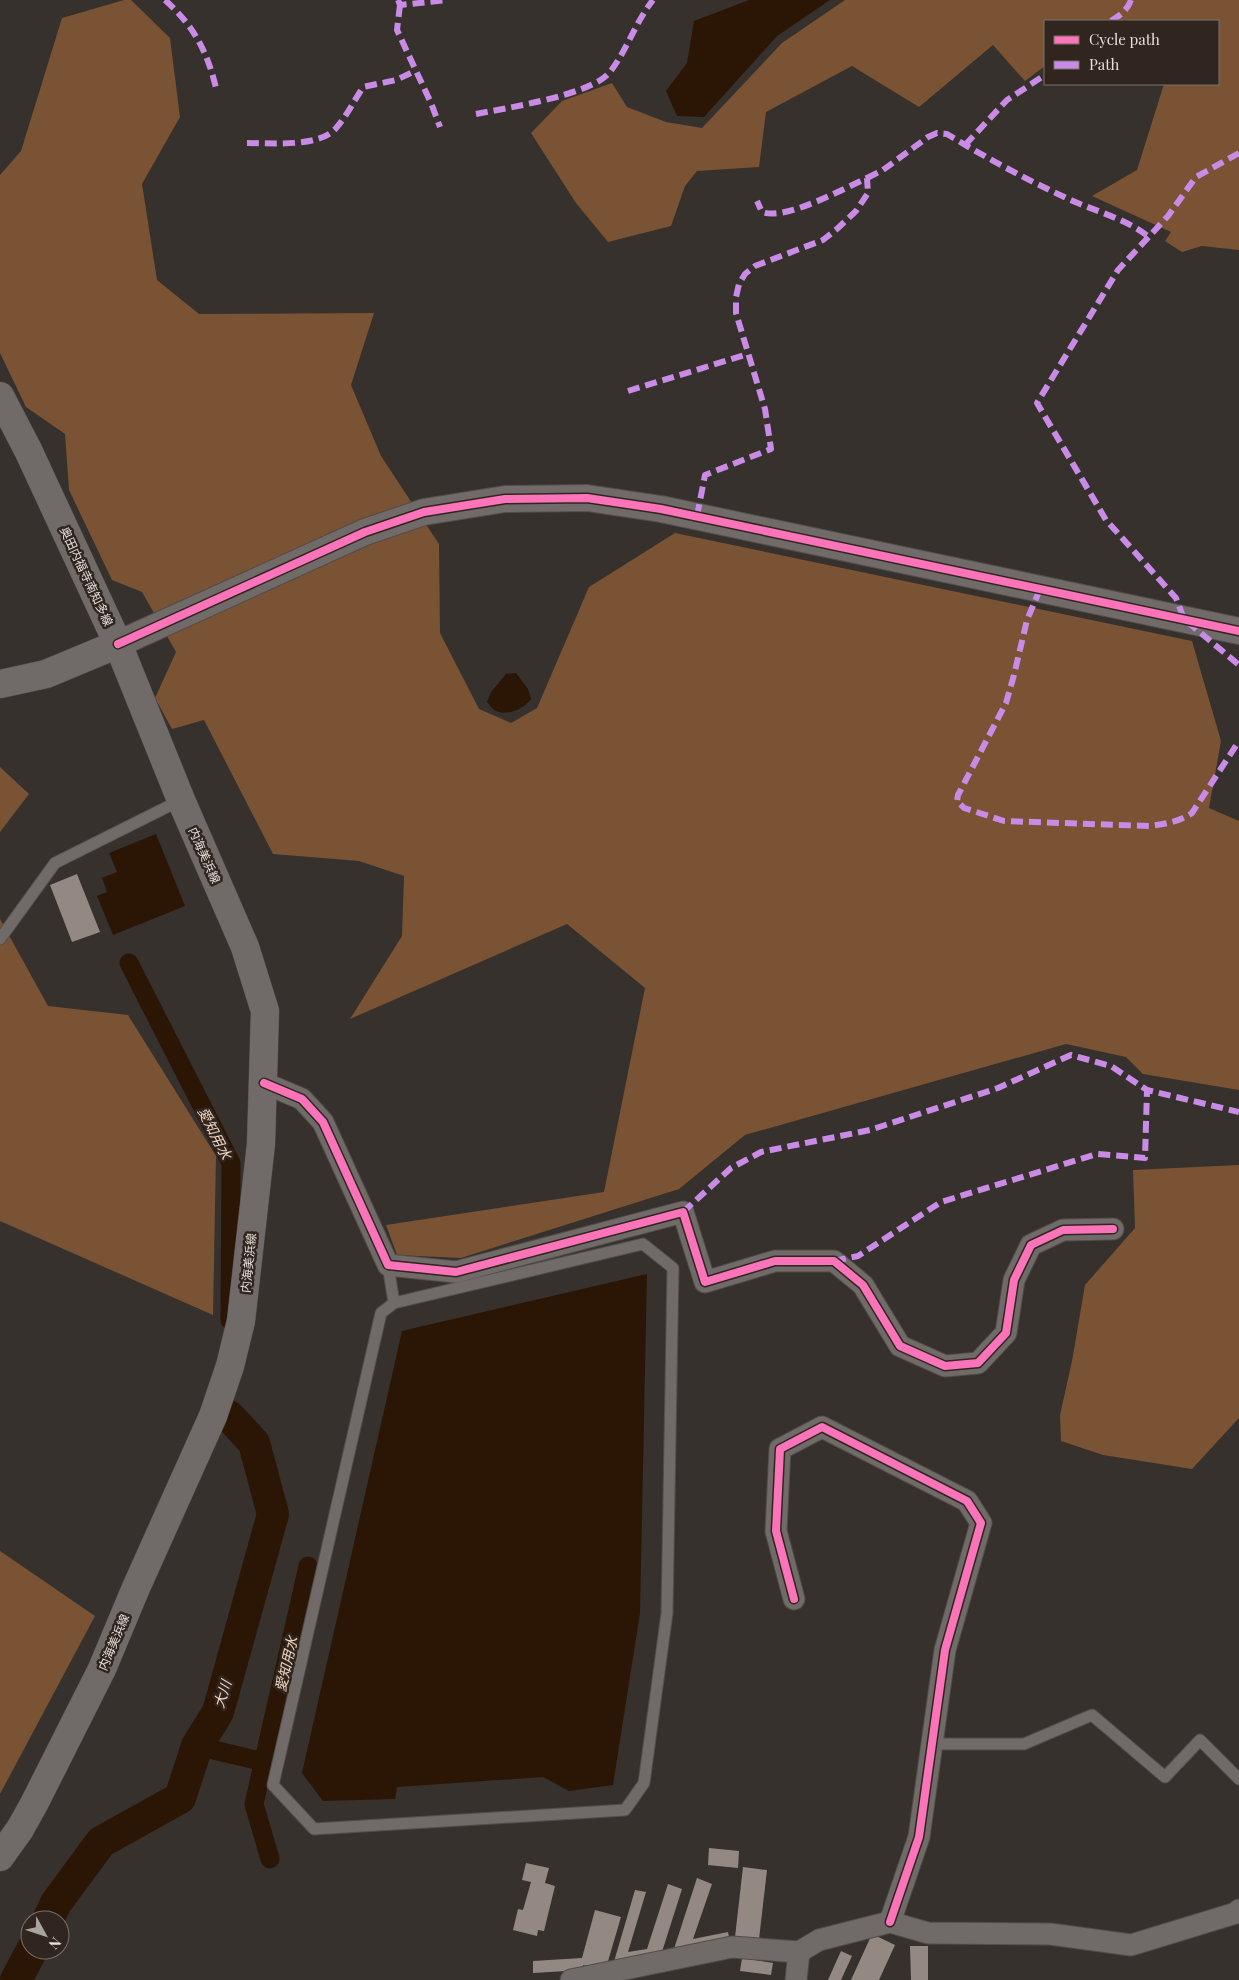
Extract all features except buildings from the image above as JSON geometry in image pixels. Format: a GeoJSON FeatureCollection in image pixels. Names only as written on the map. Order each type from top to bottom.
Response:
{"type":"FeatureCollection","features":[{"type":"Feature","properties":{"kind":"main road","name":"奥田内福寺南知多線"},"geometry":{"type":"LineString","coordinates":[[0,396],[28,450],[118,644]]}},
{"type":"Feature","properties":{"kind":"main road"},"geometry":{"type":"LineString","coordinates":[[0,684],[46,674],[118,644]]}},
{"type":"Feature","properties":{"kind":"main road","name":"内海美浜線"},"geometry":{"type":"LineString","coordinates":[[0,1857],[34,1804],[102,1669],[135,1590],[213,1416],[230,1366],[241,1321],[261,1144],[265,1011],[245,947],[181,800],[118,644]]}},
{"type":"Feature","properties":{"kind":"street"},"geometry":{"type":"LineString","coordinates":[[118,644],[365,532],[424,512],[504,499],[587,498],[661,509],[1239,631]]}},
{"type":"Feature","properties":{"kind":"street"},"geometry":{"type":"LineString","coordinates":[[264,1083],[302,1099],[323,1122],[388,1265],[456,1272],[683,1212],[705,1282],[776,1261],[834,1261],[863,1285],[900,1346],[945,1366],[978,1363],[1006,1333],[1014,1280],[1030,1245],[1063,1230],[1113,1228]]}},
{"type":"Feature","properties":{"kind":"street"},"geometry":{"type":"LineString","coordinates":[[794,1599],[776,1531],[780,1449],[822,1427],[968,1501],[981,1523],[945,1650],[919,1837],[890,1922]]}},
{"type":"Feature","properties":{"kind":"street"},"geometry":{"type":"LineString","coordinates":[[571,1980],[732,1947],[799,1952],[819,1940],[890,1922],[928,1933],[1050,1934],[1131,1945],[1238,1912]]}},
{"type":"Feature","properties":{"kind":"street"},"geometry":{"type":"LineString","coordinates":[[796,1980],[799,1952]]}},
{"type":"Feature","properties":{"kind":"lane"},"geometry":{"type":"LineString","coordinates":[[0,939],[55,863],[181,800]]}},
{"type":"Feature","properties":{"kind":"lane"},"geometry":{"type":"LineString","coordinates":[[643,1244],[673,1268],[667,1613],[644,1783],[625,1810],[314,1829],[273,1785],[381,1313],[394,1303],[643,1244]]}},
{"type":"Feature","properties":{"kind":"lane"},"geometry":{"type":"LineString","coordinates":[[388,1265],[394,1303]]}},
{"type":"Feature","properties":{"kind":"lane"},"geometry":{"type":"LineString","coordinates":[[931,1744],[1024,1744],[1092,1715],[1165,1777],[1200,1740],[1239,1779]]}},
{"type":"Feature","properties":{"kind":"shaded area"},"geometry":{"type":"Polygon","coordinates":[[[124,0],[131,0],[170,38],[180,117],[142,184],[157,280],[199,314],[374,313],[351,385],[381,456],[439,544],[440,633],[479,709],[511,723],[537,708],[589,587],[675,533],[1192,641],[1221,741],[1209,808],[1239,821],[1239,1090],[1143,1074],[1126,1057],[1066,1044],[745,1135],[679,1189],[461,1258],[397,1255],[386,1225],[604,1192],[645,988],[567,924],[350,1019],[402,936],[404,876],[359,861],[273,854],[204,720],[172,729],[155,698],[176,652],[142,592],[112,580],[69,490],[65,434],[26,407],[0,353],[0,175],[21,151],[62,18],[124,0]]]}},
{"type":"Feature","properties":{"kind":"shaded area"},"geometry":{"type":"Polygon","coordinates":[[[749,0],[830,0],[777,36],[704,117],[677,116],[666,91],[687,63],[694,21],[749,0]]]}},
{"type":"Feature","properties":{"kind":"shaded area"},"geometry":{"type":"Polygon","coordinates":[[[845,0],[1239,0],[1239,250],[1202,246],[1182,252],[1165,241],[1171,232],[1092,196],[1137,170],[1164,85],[1219,85],[1219,20],[1044,20],[1044,67],[1025,81],[993,45],[919,107],[852,66],[766,112],[759,167],[697,171],[685,186],[671,226],[608,242],[576,203],[531,133],[562,101],[612,83],[627,107],[666,122],[702,128],[782,43],[845,0]]]}},
{"type":"Feature","properties":{"kind":"shaded area"},"geometry":{"type":"Polygon","coordinates":[[[516,673],[528,689],[531,699],[515,711],[505,713],[496,711],[487,702],[491,692],[506,674],[516,673]]]}},
{"type":"Feature","properties":{"kind":"shaded area"},"geometry":{"type":"Polygon","coordinates":[[[0,767],[29,794],[0,832],[0,767]]]}},
{"type":"Feature","properties":{"kind":"shaded area"},"geometry":{"type":"Polygon","coordinates":[[[156,834],[185,906],[113,935],[97,896],[107,892],[102,878],[117,872],[109,853],[156,834]]]}},
{"type":"Feature","properties":{"kind":"shaded area"},"geometry":{"type":"Polygon","coordinates":[[[0,919],[48,1006],[128,1015],[216,1156],[213,1315],[0,1221],[0,919]]]}},
{"type":"Feature","properties":{"kind":"shaded area"},"geometry":{"type":"Polygon","coordinates":[[[1239,1165],[1239,1418],[1192,1469],[1103,1455],[1061,1441],[1060,1415],[1072,1361],[1085,1285],[1135,1228],[1133,1170],[1239,1165]]]}},
{"type":"Feature","properties":{"kind":"shaded area"},"geometry":{"type":"Polygon","coordinates":[[[647,1274],[640,1613],[613,1785],[569,1791],[543,1777],[397,1787],[395,1799],[323,1801],[302,1773],[402,1331],[647,1274]]]}},
{"type":"Feature","properties":{"kind":"shaded area"},"geometry":{"type":"Polygon","coordinates":[[[0,1551],[95,1616],[0,1794],[0,1551]]]}},
{"type":"Feature","properties":{"kind":"waterway","name":"愛知用水"},"geometry":{"type":"LineString","coordinates":[[129,963],[231,1163],[230,1320]]}},
{"type":"Feature","properties":{"kind":"waterway","name":"大川"},"geometry":{"type":"LineString","coordinates":[[53,1910],[101,1842],[180,1798],[197,1746],[218,1712],[273,1514],[254,1443],[229,1416]]}},
{"type":"Feature","properties":{"kind":"waterway","name":"愛知用水"},"geometry":{"type":"LineString","coordinates":[[270,1859],[254,1804],[308,1566]]}},
{"type":"Feature","properties":{"kind":"waterway","name":"愛知用水"},"geometry":{"type":"LineString","coordinates":[[197,1746],[264,1762]]}},
{"type":"Feature","properties":{"kind":"waterway","name":"大川"},"geometry":{"type":"LineString","coordinates":[[16,1980],[27,1960]]}},
{"type":"Feature","properties":{"kind":"marked path"},"geometry":{"type":"LineString","coordinates":[[165,0],[185,20],[199,42],[205,53],[217,92]]}},
{"type":"Feature","properties":{"kind":"marked path"},"geometry":{"type":"LineString","coordinates":[[398,0],[400,5],[448,0]]}},
{"type":"Feature","properties":{"kind":"marked path"},"geometry":{"type":"LineString","coordinates":[[476,114],[568,94],[600,80],[616,64],[653,0]]}},
{"type":"Feature","properties":{"kind":"marked path"},"geometry":{"type":"LineString","coordinates":[[1112,20],[1125,10],[1131,0]]}},
{"type":"Feature","properties":{"kind":"marked path"},"geometry":{"type":"LineString","coordinates":[[400,5],[397,30],[440,127]]}},
{"type":"Feature","properties":{"kind":"marked path"},"geometry":{"type":"LineString","coordinates":[[247,143],[295,143],[330,134],[347,113],[363,87],[396,80],[415,71]]}},
{"type":"Feature","properties":{"kind":"marked path"},"geometry":{"type":"LineString","coordinates":[[965,145],[1007,100],[1044,76]]}},
{"type":"Feature","properties":{"kind":"marked path"},"geometry":{"type":"LineString","coordinates":[[867,178],[883,170],[928,137],[937,133],[947,134],[1025,178],[1121,221],[1149,237]]}},
{"type":"Feature","properties":{"kind":"marked path"},"geometry":{"type":"LineString","coordinates":[[1239,153],[1196,177],[1168,216],[1118,270],[1037,403],[1106,520],[1176,598],[1184,619],[1239,665]]}},
{"type":"Feature","properties":{"kind":"marked path"},"geometry":{"type":"LineString","coordinates":[[697,516],[705,475],[771,449],[765,409],[736,313],[736,297],[739,284],[745,274],[755,266],[823,240],[838,228],[856,211],[868,193],[867,178],[829,196],[785,212],[772,214],[762,212],[757,201]]}},
{"type":"Feature","properties":{"kind":"marked path"},"geometry":{"type":"LineString","coordinates":[[628,391],[748,354]]}},
{"type":"Feature","properties":{"kind":"marked path"},"geometry":{"type":"LineString","coordinates":[[1040,589],[1027,620],[1006,703],[958,795],[957,801],[964,808],[1004,821],[1149,826],[1172,822],[1192,813],[1239,741]]}},
{"type":"Feature","properties":{"kind":"marked path"},"geometry":{"type":"LineString","coordinates":[[683,1212],[731,1168],[761,1152],[870,1130],[998,1088],[1071,1055],[1111,1066],[1147,1090],[1239,1112]]}},
{"type":"Feature","properties":{"kind":"marked path"},"geometry":{"type":"LineString","coordinates":[[834,1261],[858,1256],[941,1202],[1097,1154],[1145,1158],[1147,1090]]}},
{"type":"Feature","properties":{"kind":"cycle path"},"geometry":{"type":"LineString","coordinates":[[118,644],[365,532],[424,512],[505,499],[587,498],[661,509],[1239,631]]}},
{"type":"Feature","properties":{"kind":"cycle path"},"geometry":{"type":"LineString","coordinates":[[264,1083],[302,1099],[323,1122],[388,1265],[456,1272],[683,1212],[705,1282],[775,1261],[834,1261],[863,1285],[900,1346],[945,1366],[978,1363],[1006,1333],[1014,1280],[1031,1245],[1063,1230],[1113,1229]]}},
{"type":"Feature","properties":{"kind":"cycle path"},"geometry":{"type":"LineString","coordinates":[[794,1599],[776,1531],[780,1449],[822,1427],[967,1501],[981,1523],[945,1650],[919,1837],[890,1922]]}}]}
